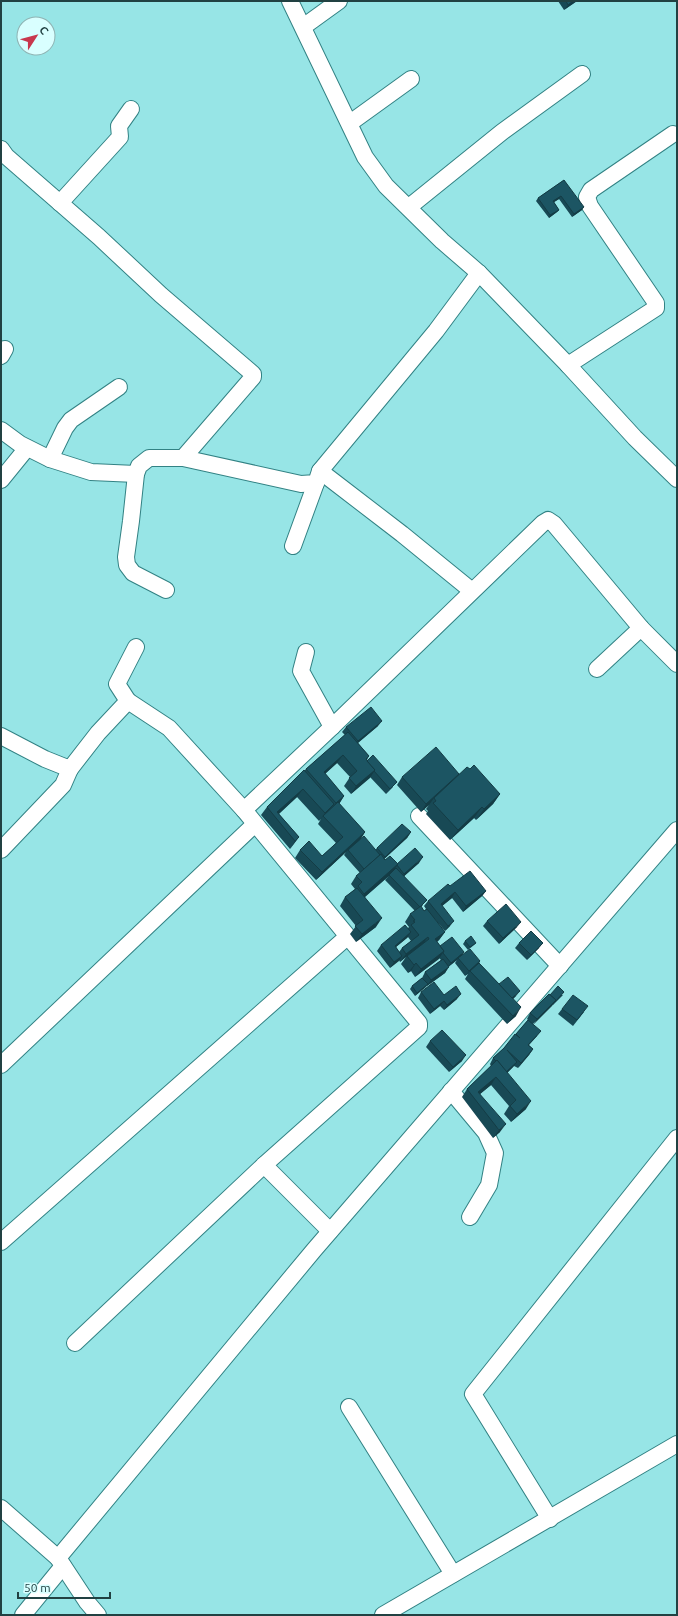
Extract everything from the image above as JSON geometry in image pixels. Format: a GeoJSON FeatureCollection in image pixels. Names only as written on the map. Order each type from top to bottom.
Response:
{"type":"FeatureCollection","features":[{"type":"Feature","properties":{"kind":"street"},"geometry":{"type":"LineString","coordinates":[[290,1],[350,123],[365,157],[386,186],[442,241],[479,273],[568,364],[634,438],[677,479]]}},
{"type":"Feature","properties":{"kind":"street"},"geometry":{"type":"LineString","coordinates":[[303,27],[339,1]]}},
{"type":"Feature","properties":{"kind":"street"},"geometry":{"type":"LineString","coordinates":[[409,207],[502,132],[582,74]]}},
{"type":"Feature","properties":{"kind":"street"},"geometry":{"type":"LineString","coordinates":[[350,123],[411,79]]}},
{"type":"Feature","properties":{"kind":"street"},"geometry":{"type":"LineString","coordinates":[[60,203],[120,137],[119,126],[131,109]]}},
{"type":"Feature","properties":{"kind":"street"},"geometry":{"type":"LineString","coordinates":[[568,364],[656,308],[656,303],[590,206],[587,197],[591,190],[673,134]]}},
{"type":"Feature","properties":{"kind":"street"},"geometry":{"type":"LineString","coordinates":[[1,150],[6,156],[99,236],[161,295],[253,374],[253,377],[183,458]]}},
{"type":"Feature","properties":{"kind":"street"},"geometry":{"type":"LineString","coordinates":[[293,546],[318,477],[436,331],[479,273]]}},
{"type":"Feature","properties":{"kind":"street"},"geometry":{"type":"LineString","coordinates":[[50,459],[65,428],[71,420],[119,387]]}},
{"type":"Feature","properties":{"kind":"street"},"geometry":{"type":"LineString","coordinates":[[1,430],[27,448],[50,459],[91,472],[136,474]]}},
{"type":"Feature","properties":{"kind":"street"},"geometry":{"type":"LineString","coordinates":[[1,480],[27,448]]}},
{"type":"Feature","properties":{"kind":"street"},"geometry":{"type":"LineString","coordinates":[[166,590],[134,572],[127,565],[126,557],[136,474],[139,466],[149,458],[183,458],[301,484],[318,477]]}},
{"type":"Feature","properties":{"kind":"street"},"geometry":{"type":"LineString","coordinates":[[318,477],[402,534],[472,591]]}},
{"type":"Feature","properties":{"kind":"street"},"geometry":{"type":"LineString","coordinates":[[244,810],[543,523],[548,520],[554,524],[641,628],[677,664]]}},
{"type":"Feature","properties":{"kind":"street"},"geometry":{"type":"LineString","coordinates":[[597,669],[641,628]]}},
{"type":"Feature","properties":{"kind":"street"},"geometry":{"type":"LineString","coordinates":[[75,1343],[264,1165],[420,1027],[244,810],[169,728],[128,701],[117,684],[136,647]]}},
{"type":"Feature","properties":{"kind":"street"},"geometry":{"type":"LineString","coordinates":[[306,652],[302,671],[332,727]]}},
{"type":"Feature","properties":{"kind":"street"},"geometry":{"type":"LineString","coordinates":[[1,850],[62,785],[70,769],[98,733],[128,701]]}},
{"type":"Feature","properties":{"kind":"street"},"geometry":{"type":"LineString","coordinates":[[1,736],[45,759],[70,769]]}},
{"type":"Feature","properties":{"kind":"street"},"geometry":{"type":"LineString","coordinates":[[419,816],[560,966]]}},
{"type":"Feature","properties":{"kind":"street"},"geometry":{"type":"LineString","coordinates":[[1,1065],[255,824]]}},
{"type":"Feature","properties":{"kind":"street"},"geometry":{"type":"LineString","coordinates":[[23,1615],[60,1562],[330,1231],[677,830]]}},
{"type":"Feature","properties":{"kind":"street"},"geometry":{"type":"LineString","coordinates":[[1,1242],[347,937]]}},
{"type":"Feature","properties":{"kind":"street"},"geometry":{"type":"LineString","coordinates":[[451,1091],[486,1132],[495,1153],[488,1185],[470,1217]]}},
{"type":"Feature","properties":{"kind":"street"},"geometry":{"type":"LineString","coordinates":[[550,1519],[473,1394],[677,1138]]}},
{"type":"Feature","properties":{"kind":"street"},"geometry":{"type":"LineString","coordinates":[[264,1165],[330,1231]]}},
{"type":"Feature","properties":{"kind":"street"},"geometry":{"type":"LineString","coordinates":[[349,1407],[453,1574]]}},
{"type":"Feature","properties":{"kind":"street"},"geometry":{"type":"LineString","coordinates":[[384,1615],[677,1444]]}},
{"type":"Feature","properties":{"kind":"street"},"geometry":{"type":"LineString","coordinates":[[1,1508],[60,1562],[98,1615]]}},
{"type":"Feature","properties":{"kind":"building"},"geometry":{"type":"Polygon","coordinates":[[[566,1],[573,1],[568,5],[566,1]]]}},
{"type":"Feature","properties":{"kind":"building"},"geometry":{"type":"Polygon","coordinates":[[[564,180],[584,207],[574,214],[561,196],[553,201],[559,210],[550,215],[538,198],[564,180]]]}},
{"type":"Feature","properties":{"kind":"building"},"geometry":{"type":"Polygon","coordinates":[[[371,707],[382,721],[358,741],[346,727],[371,707]]]}},
{"type":"Feature","properties":{"kind":"building"},"geometry":{"type":"Polygon","coordinates":[[[348,732],[369,756],[366,759],[375,770],[356,786],[349,778],[357,771],[343,755],[324,772],[344,796],[336,803],[306,769],[348,732]]]}},
{"type":"Feature","properties":{"kind":"building"},"geometry":{"type":"Polygon","coordinates":[[[436,747],[459,774],[426,804],[402,777],[436,747]]]}},
{"type":"Feature","properties":{"kind":"building"},"geometry":{"type":"Polygon","coordinates":[[[373,755],[397,782],[390,789],[367,761],[373,755]]]}},
{"type":"Feature","properties":{"kind":"building"},"geometry":{"type":"Polygon","coordinates":[[[474,765],[500,794],[484,809],[482,807],[458,830],[433,803],[436,801],[434,798],[467,767],[470,769],[474,765]]]}},
{"type":"Feature","properties":{"kind":"building"},"geometry":{"type":"Polygon","coordinates":[[[304,770],[334,804],[325,813],[303,789],[277,812],[299,837],[295,841],[267,807],[304,770]]]}},
{"type":"Feature","properties":{"kind":"building"},"geometry":{"type":"Polygon","coordinates":[[[338,802],[365,832],[322,872],[300,850],[309,841],[322,856],[343,837],[323,816],[338,802]]]}},
{"type":"Feature","properties":{"kind":"building"},"geometry":{"type":"Polygon","coordinates":[[[402,824],[411,832],[385,857],[377,848],[402,824]]]}},
{"type":"Feature","properties":{"kind":"building"},"geometry":{"type":"Polygon","coordinates":[[[364,836],[380,855],[364,869],[348,850],[364,836]]]}},
{"type":"Feature","properties":{"kind":"building"},"geometry":{"type":"Polygon","coordinates":[[[415,848],[423,857],[404,874],[397,864],[415,848]]]}},
{"type":"Feature","properties":{"kind":"building"},"geometry":{"type":"Polygon","coordinates":[[[381,854],[385,860],[390,856],[398,864],[364,894],[358,886],[362,882],[356,876],[381,854]]]}},
{"type":"Feature","properties":{"kind":"building"},"geometry":{"type":"Polygon","coordinates":[[[396,868],[427,900],[420,907],[389,875],[396,868]]]}},
{"type":"Feature","properties":{"kind":"building"},"geometry":{"type":"Polygon","coordinates":[[[470,871],[486,891],[466,906],[455,892],[441,904],[454,921],[448,926],[428,901],[448,884],[450,886],[470,871]]]}},
{"type":"Feature","properties":{"kind":"building"},"geometry":{"type":"Polygon","coordinates":[[[357,888],[382,918],[362,934],[355,926],[363,920],[345,897],[357,888]]]}},
{"type":"Feature","properties":{"kind":"building"},"geometry":{"type":"Polygon","coordinates":[[[506,904],[521,922],[503,938],[487,921],[506,904]]]}},
{"type":"Feature","properties":{"kind":"building"},"geometry":{"type":"Polygon","coordinates":[[[421,906],[424,911],[427,909],[445,932],[435,939],[444,951],[421,969],[416,963],[414,965],[407,956],[429,939],[428,937],[406,954],[402,948],[419,935],[411,925],[415,922],[413,921],[415,920],[410,914],[421,906]]]}},
{"type":"Feature","properties":{"kind":"building"},"geometry":{"type":"Polygon","coordinates":[[[405,925],[411,932],[395,946],[402,956],[394,962],[381,945],[405,925]]]}},
{"type":"Feature","properties":{"kind":"building"},"geometry":{"type":"Polygon","coordinates":[[[531,931],[543,943],[531,955],[519,943],[531,931]]]}},
{"type":"Feature","properties":{"kind":"building"},"geometry":{"type":"Polygon","coordinates":[[[471,936],[476,943],[470,947],[465,941],[471,936]]]}},
{"type":"Feature","properties":{"kind":"building"},"geometry":{"type":"Polygon","coordinates":[[[452,937],[464,952],[451,963],[443,953],[444,951],[440,946],[452,937]]]}},
{"type":"Feature","properties":{"kind":"building"},"geometry":{"type":"Polygon","coordinates":[[[470,949],[480,961],[469,971],[458,958],[470,949]]]}},
{"type":"Feature","properties":{"kind":"building"},"geometry":{"type":"Polygon","coordinates":[[[443,959],[449,967],[431,980],[425,972],[443,959]]]}},
{"type":"Feature","properties":{"kind":"building"},"geometry":{"type":"Polygon","coordinates":[[[479,963],[521,1007],[513,1016],[470,971],[479,963]]]}},
{"type":"Feature","properties":{"kind":"building"},"geometry":{"type":"Polygon","coordinates":[[[508,977],[520,991],[512,998],[499,984],[508,977]]]}},
{"type":"Feature","properties":{"kind":"building"},"geometry":{"type":"Polygon","coordinates":[[[422,978],[428,984],[417,993],[412,986],[422,978]]]}},
{"type":"Feature","properties":{"kind":"building"},"geometry":{"type":"Polygon","coordinates":[[[434,982],[444,995],[456,986],[461,994],[447,1005],[444,1001],[434,1009],[421,992],[434,982]]]}},
{"type":"Feature","properties":{"kind":"building"},"geometry":{"type":"Polygon","coordinates":[[[558,986],[564,992],[555,1002],[554,1001],[556,1000],[550,995],[558,986]]]}},
{"type":"Feature","properties":{"kind":"building"},"geometry":{"type":"Polygon","coordinates":[[[549,994],[556,1000],[537,1019],[530,1013],[549,994]]]}},
{"type":"Feature","properties":{"kind":"building"},"geometry":{"type":"Polygon","coordinates":[[[573,995],[588,1006],[577,1020],[562,1009],[573,995]]]}},
{"type":"Feature","properties":{"kind":"building"},"geometry":{"type":"Polygon","coordinates":[[[528,1020],[541,1031],[528,1045],[533,1049],[521,1063],[507,1050],[517,1062],[506,1072],[497,1060],[496,1061],[493,1058],[504,1048],[515,1034],[520,1038],[516,1034],[528,1020]]]}},
{"type":"Feature","properties":{"kind":"building"},"geometry":{"type":"Polygon","coordinates":[[[442,1030],[466,1055],[453,1067],[430,1041],[442,1030]]]}},
{"type":"Feature","properties":{"kind":"building"},"geometry":{"type":"Polygon","coordinates":[[[497,1060],[531,1101],[517,1114],[510,1106],[516,1100],[496,1077],[478,1092],[506,1124],[499,1130],[467,1089],[497,1060]]]}}]}
